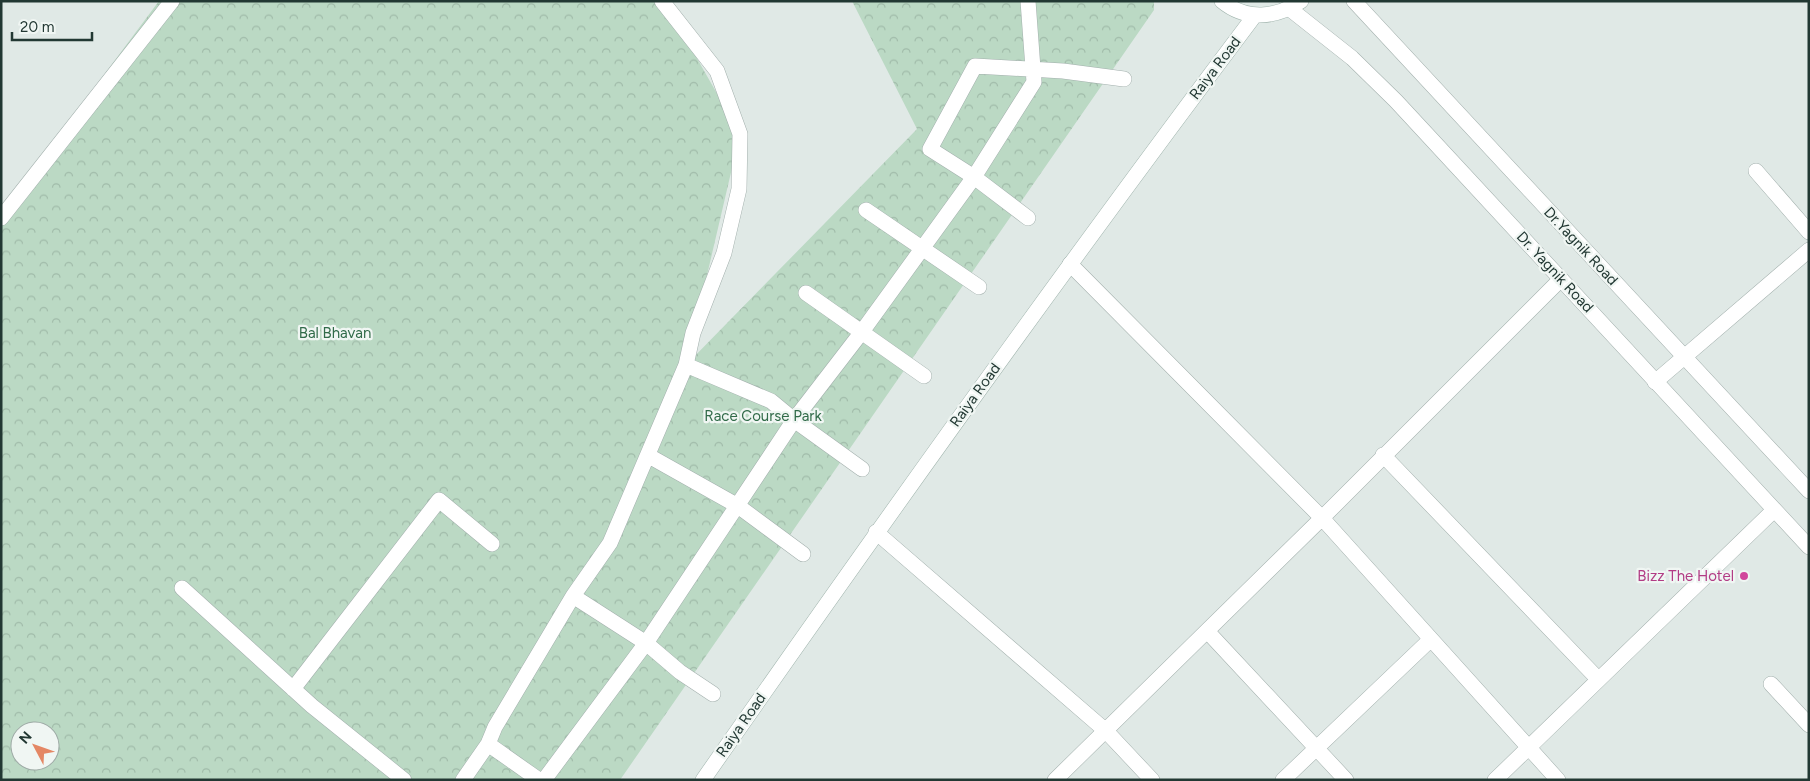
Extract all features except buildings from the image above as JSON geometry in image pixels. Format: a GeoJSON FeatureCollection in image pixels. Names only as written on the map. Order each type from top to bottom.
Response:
{"type":"FeatureCollection","features":[{"type":"Feature","properties":{"kind":"street"},"geometry":{"type":"LineString","coordinates":[[1,218],[172,1]]}},
{"type":"Feature","properties":{"kind":"street"},"geometry":{"type":"LineString","coordinates":[[463,780],[488,744],[495,727],[573,596],[610,543],[686,365],[692,333],[724,253],[737,198],[740,134],[717,72],[662,1]]}},
{"type":"Feature","properties":{"kind":"street"},"geometry":{"type":"LineString","coordinates":[[544,780],[646,643],[794,420],[861,333],[974,177],[1034,82],[1028,1]]}},
{"type":"Feature","properties":{"kind":"street"},"geometry":{"type":"LineString","coordinates":[[1222,1],[1239,12],[1256,15],[1273,14],[1295,5]]}},
{"type":"Feature","properties":{"kind":"street","name":"Dr.Yagnik Road"},"geometry":{"type":"LineString","coordinates":[[1354,1],[1809,490]]}},
{"type":"Feature","properties":{"kind":"street","name":"Dr. Yagnik Road"},"geometry":{"type":"LineString","coordinates":[[1295,5],[1396,101],[1618,338],[1773,511],[1809,547]]}},
{"type":"Feature","properties":{"kind":"street","name":"Raiya Road"},"geometry":{"type":"LineString","coordinates":[[703,780],[876,532],[1070,264],[1256,15]]}},
{"type":"Feature","properties":{"kind":"street"},"geometry":{"type":"LineString","coordinates":[[1028,218],[974,177],[930,149],[975,66],[1097,74],[1124,79]]}},
{"type":"Feature","properties":{"kind":"street"},"geometry":{"type":"LineString","coordinates":[[1756,171],[1809,232]]}},
{"type":"Feature","properties":{"kind":"street"},"geometry":{"type":"LineString","coordinates":[[866,210],[922,250],[979,287]]}},
{"type":"Feature","properties":{"kind":"street"},"geometry":{"type":"LineString","coordinates":[[1656,382],[1809,250]]}},
{"type":"Feature","properties":{"kind":"street"},"geometry":{"type":"LineString","coordinates":[[1070,264],[1322,518],[1558,780]]}},
{"type":"Feature","properties":{"kind":"street"},"geometry":{"type":"LineString","coordinates":[[1055,780],[1322,518],[1561,279]]}},
{"type":"Feature","properties":{"kind":"street"},"geometry":{"type":"LineString","coordinates":[[806,293],[924,376]]}},
{"type":"Feature","properties":{"kind":"street"},"geometry":{"type":"LineString","coordinates":[[686,365],[772,401],[794,420],[862,469]]}},
{"type":"Feature","properties":{"kind":"street"},"geometry":{"type":"LineString","coordinates":[[1383,455],[1598,679]]}},
{"type":"Feature","properties":{"kind":"street"},"geometry":{"type":"LineString","coordinates":[[648,456],[738,506],[803,554]]}},
{"type":"Feature","properties":{"kind":"street"},"geometry":{"type":"LineString","coordinates":[[293,690],[439,500],[492,544]]}},
{"type":"Feature","properties":{"kind":"street"},"geometry":{"type":"LineString","coordinates":[[1495,780],[1773,511]]}},
{"type":"Feature","properties":{"kind":"street"},"geometry":{"type":"LineString","coordinates":[[876,532],[1106,730],[1152,780]]}},
{"type":"Feature","properties":{"kind":"street"},"geometry":{"type":"LineString","coordinates":[[182,588],[293,690],[404,780]]}},
{"type":"Feature","properties":{"kind":"street"},"geometry":{"type":"LineString","coordinates":[[573,596],[646,643],[680,672],[713,694]]}},
{"type":"Feature","properties":{"kind":"street"},"geometry":{"type":"LineString","coordinates":[[1207,631],[1346,780]]}},
{"type":"Feature","properties":{"kind":"street"},"geometry":{"type":"LineString","coordinates":[[1283,780],[1430,640]]}},
{"type":"Feature","properties":{"kind":"street"},"geometry":{"type":"LineString","coordinates":[[1770,684],[1809,725]]}},
{"type":"Feature","properties":{"kind":"street"},"geometry":{"type":"LineString","coordinates":[[488,744],[540,780]]}},
{"type":"Feature","properties":{"kind":"green space","name":"Bal Bhavan"},"geometry":{"type":"Polygon","coordinates":[[[159,1],[661,1],[674,18],[740,134],[686,365],[917,129],[852,1],[1154,1],[1154,10],[620,780],[1,780],[1,213],[159,1]]]}},
{"type":"Feature","properties":{"kind":"place","name":"Bizz The Hotel"},"geometry":{"type":"Point","coordinates":[1744,576]}},
{"type":"Feature","properties":{"kind":"park label","name":"Race Course Park"},"geometry":{"type":"Point","coordinates":[763,416]}}]}
